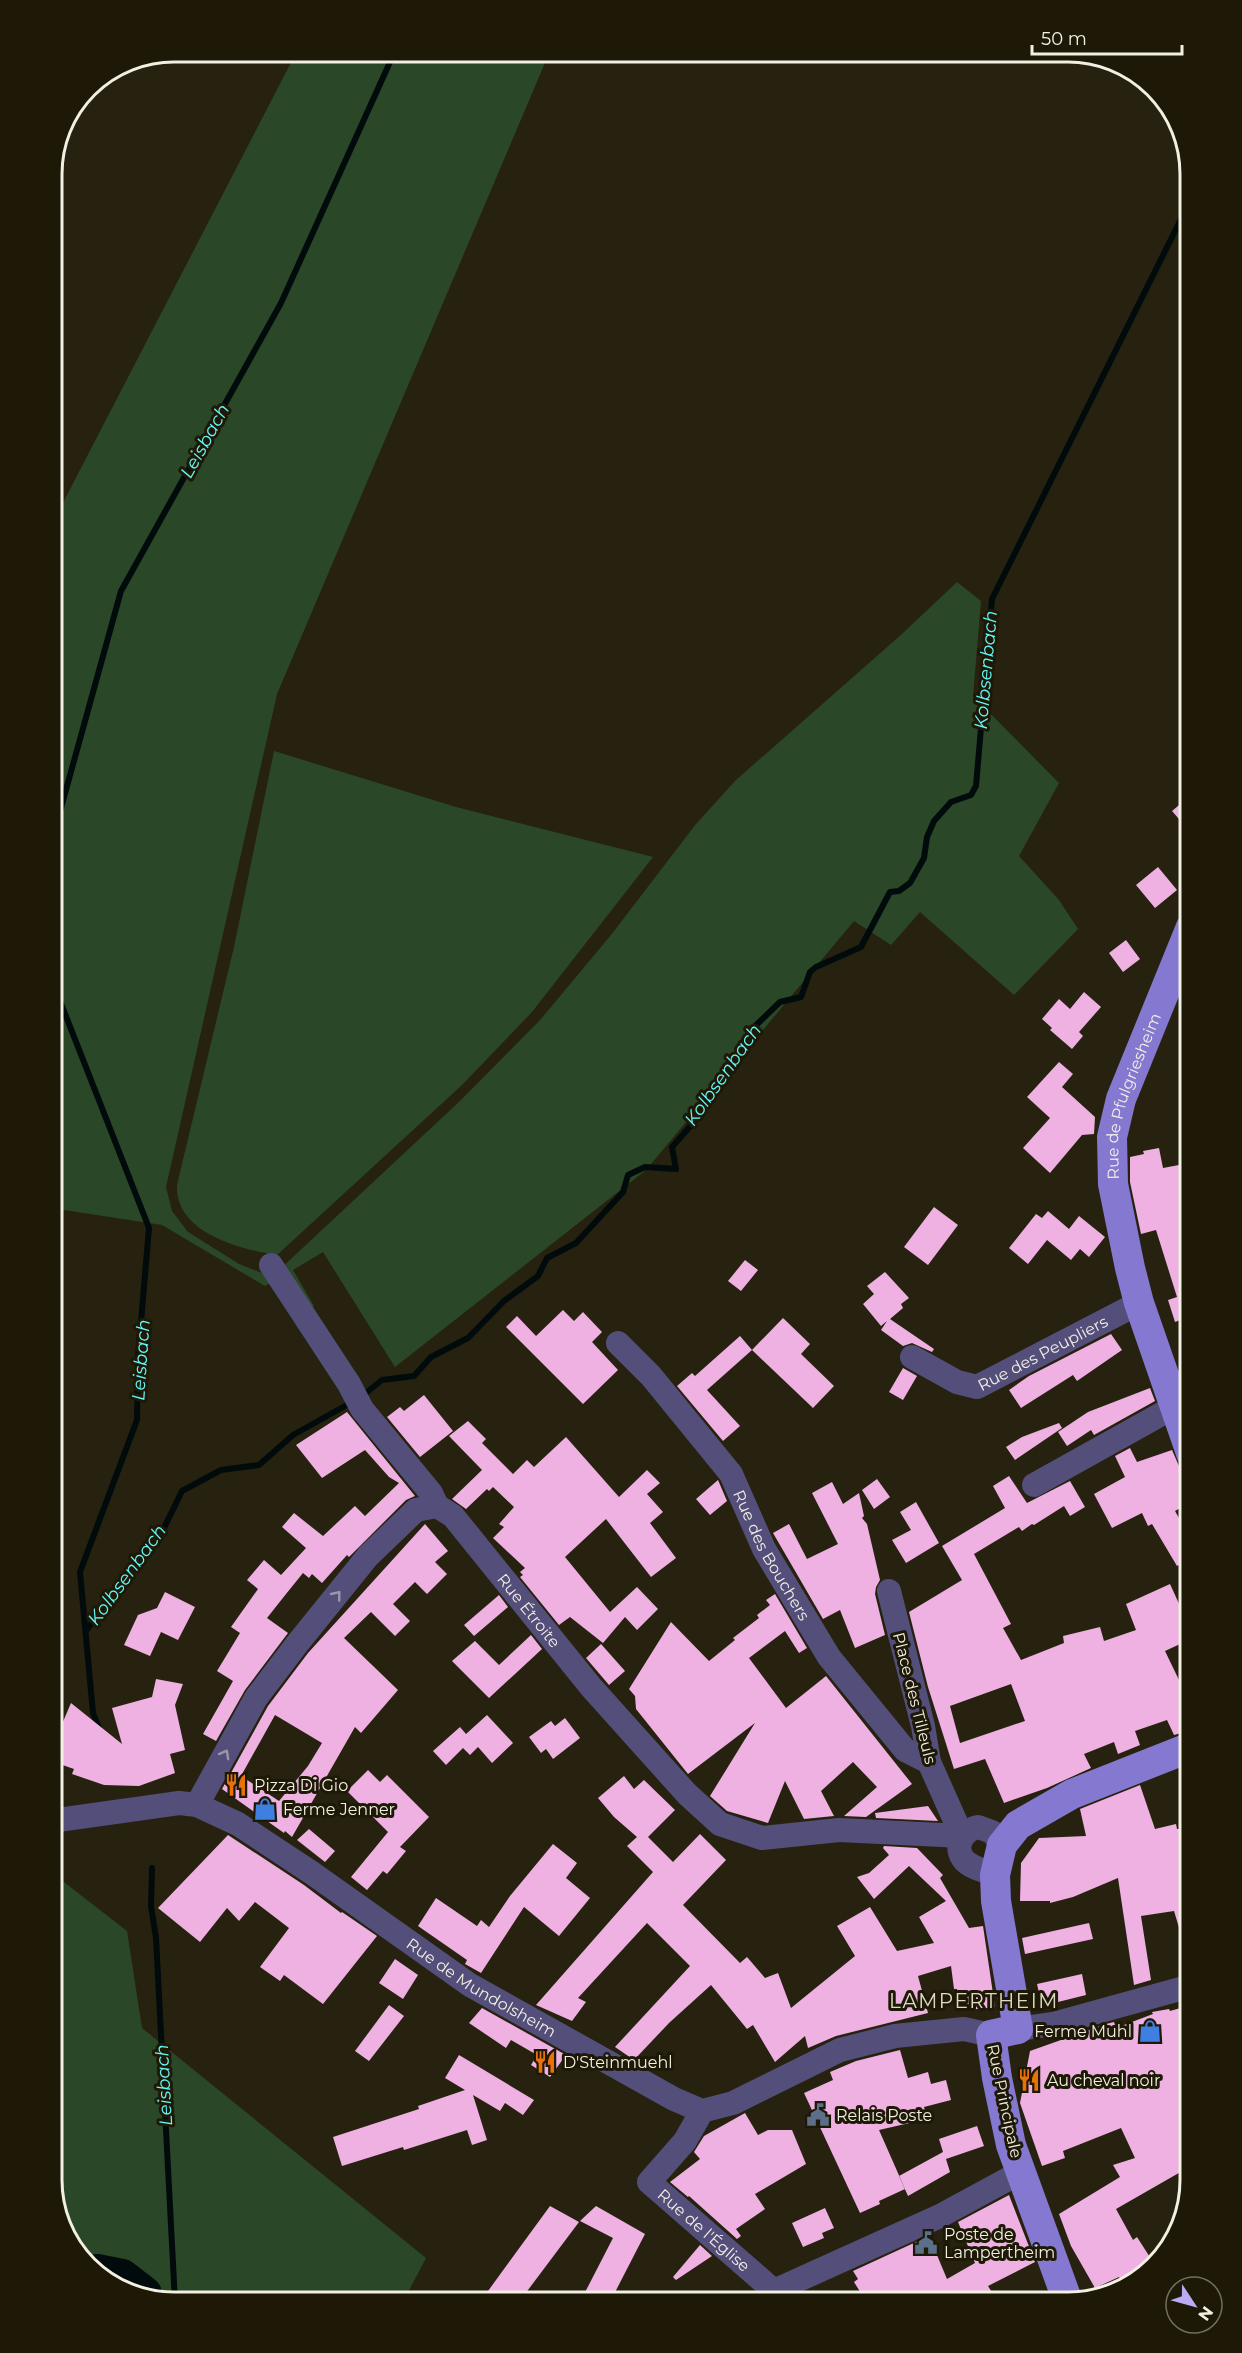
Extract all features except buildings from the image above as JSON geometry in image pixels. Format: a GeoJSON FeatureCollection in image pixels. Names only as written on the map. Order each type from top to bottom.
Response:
{"type":"FeatureCollection","features":[{"type":"Feature","properties":{"kind":"main road","name":"Rue de Pfulgriesheim"},"geometry":{"type":"LineString","coordinates":[[1180,954],[1121,1099],[1112,1137],[1113,1184],[1130,1268],[1139,1303],[1180,1423]]}},
{"type":"Feature","properties":{"kind":"main road"},"geometry":{"type":"LineString","coordinates":[[1005,2032],[995,1875],[1002,1845],[1018,1825],[1072,1794],[1180,1751]]}},
{"type":"Feature","properties":{"kind":"main road","name":"Rue Principale"},"geometry":{"type":"LineString","coordinates":[[1005,2032],[997,2078],[1011,2145],[1064,2292]]}},
{"type":"Feature","properties":{"kind":"street"},"geometry":{"type":"LineString","coordinates":[[197,1805],[256,1698],[297,1644],[368,1556],[416,1510],[436,1506],[431,1492],[357,1401],[349,1384],[271,1264]]}},
{"type":"Feature","properties":{"kind":"street","name":"Rue des Peupliers"},"geometry":{"type":"LineString","coordinates":[[912,1357],[957,1382],[977,1387],[1139,1303]]}},
{"type":"Feature","properties":{"kind":"street","name":"Rue des Bouchers"},"geometry":{"type":"LineString","coordinates":[[618,1343],[651,1376],[731,1474],[764,1549],[829,1658],[905,1750],[929,1762]]}},
{"type":"Feature","properties":{"kind":"street"},"geometry":{"type":"LineString","coordinates":[[1034,1485],[1174,1407]]}},
{"type":"Feature","properties":{"kind":"street","name":"Rue Étroite"},"geometry":{"type":"LineString","coordinates":[[436,1506],[453,1516],[591,1687],[687,1794],[720,1824],[762,1838],[839,1830],[962,1836]]}},
{"type":"Feature","properties":{"kind":"street","name":"Place des Tilleuls"},"geometry":{"type":"LineString","coordinates":[[889,1591],[923,1726],[929,1762],[962,1836],[959,1844],[960,1852],[964,1860],[995,1875]]}},
{"type":"Feature","properties":{"kind":"street","name":"Rue de Mundolsheim"},"geometry":{"type":"LineString","coordinates":[[62,1819],[179,1803],[197,1805],[238,1824],[312,1873],[470,1985],[674,2099],[702,2111]]}},
{"type":"Feature","properties":{"kind":"street"},"geometry":{"type":"LineString","coordinates":[[962,1836],[972,1828],[984,1828],[992,1832],[1002,1845]]}},
{"type":"Feature","properties":{"kind":"street"},"geometry":{"type":"LineString","coordinates":[[702,2111],[733,2103],[840,2050],[895,2036],[964,2030],[1005,2032],[1053,2024],[1180,1989]]}},
{"type":"Feature","properties":{"kind":"street","name":"Rue de l'Église"},"geometry":{"type":"LineString","coordinates":[[702,2111],[685,2141],[649,2182],[766,2292]]}},
{"type":"Feature","properties":{"kind":"street","name":"Rue de l'Église"},"geometry":{"type":"LineString","coordinates":[[780,2292],[940,2216],[1021,2172]]}},
{"type":"Feature","properties":{"kind":"green space"},"geometry":{"type":"Polygon","coordinates":[[[291,62],[545,62],[277,694],[166,1187],[172,1211],[188,1232],[239,1264],[277,1279],[265,1286],[162,1225],[62,1210],[62,505],[291,62]]]}},
{"type":"Feature","properties":{"kind":"green space"},"geometry":{"type":"Polygon","coordinates":[[[957,582],[981,601],[973,696],[1059,783],[1019,856],[1059,900],[1078,929],[1014,995],[920,912],[891,945],[854,921],[646,1170],[395,1367],[323,1252],[293,1270],[314,1306],[303,1313],[277,1272],[460,1101],[541,1019],[611,935],[696,824],[736,780],[902,634],[957,582]]]}},
{"type":"Feature","properties":{"kind":"green space"},"geometry":{"type":"Polygon","coordinates":[[[274,751],[456,807],[653,857],[532,1012],[462,1085],[277,1255],[229,1243],[198,1227],[179,1202],[177,1185],[234,947],[274,751]]]}},
{"type":"Feature","properties":{"kind":"green space"},"geometry":{"type":"Polygon","coordinates":[[[62,1881],[127,1931],[142,2028],[426,2258],[409,2291],[166,2291],[137,2286],[117,2277],[94,2259],[76,2236],[65,2209],[62,2194],[62,1881]]]}},
{"type":"Feature","properties":{"kind":"waterway","name":"Leisbach"},"geometry":{"type":"LineString","coordinates":[[62,804],[121,591],[281,303],[390,62]]}},
{"type":"Feature","properties":{"kind":"waterway","name":"Kolbsenbach"},"geometry":{"type":"LineString","coordinates":[[361,1397],[382,1380],[414,1376],[431,1357],[468,1338],[504,1301],[538,1276],[547,1258],[576,1243],[623,1192],[628,1175],[645,1167],[676,1169],[672,1147],[700,1115],[712,1092],[723,1081],[750,1031],[780,1002],[801,997],[810,972],[816,967],[861,947],[890,892],[899,891],[910,883],[924,858],[927,837],[934,821],[951,802],[971,795],[976,786],[992,599],[1180,221]]}},
{"type":"Feature","properties":{"kind":"waterway","name":"Leisbach"},"geometry":{"type":"LineString","coordinates":[[62,1006],[149,1228],[138,1357],[137,1420],[80,1572],[93,1713],[101,1733]]}},
{"type":"Feature","properties":{"kind":"waterway","name":"Kolbsenbach"},"geometry":{"type":"LineString","coordinates":[[86,1631],[130,1570],[163,1530],[182,1491],[221,1470],[259,1465],[293,1435],[352,1402]]}},
{"type":"Feature","properties":{"kind":"waterway","name":"Leisbach"},"geometry":{"type":"LineString","coordinates":[[152,1868],[151,1906],[156,1938],[174,2291]]}},
{"type":"Feature","properties":{"kind":"waterway"},"geometry":{"type":"LineString","coordinates":[[115,2276],[128,2282]]}},
{"type":"Feature","properties":{"kind":"place","name":"Pizza Di Gio"},"geometry":{"type":"Point","coordinates":[236,1785]}},
{"type":"Feature","properties":{"kind":"place","name":"Ferme Jenner"},"geometry":{"type":"Point","coordinates":[265,1809]}},
{"type":"Feature","properties":{"kind":"place","name":"Ferme Muhl"},"geometry":{"type":"Point","coordinates":[1150,2031]}},
{"type":"Feature","properties":{"kind":"place","name":"D'Steinmuehl"},"geometry":{"type":"Point","coordinates":[545,2062]}},
{"type":"Feature","properties":{"kind":"place","name":"Au cheval noir"},"geometry":{"type":"Point","coordinates":[1029,2080]}},
{"type":"Feature","properties":{"kind":"place","name":"Relais Poste"},"geometry":{"type":"Point","coordinates":[818,2115]}},
{"type":"Feature","properties":{"kind":"place","name":"Poste de Lampertheim"},"geometry":{"type":"Point","coordinates":[926,2243]}},
{"type":"Feature","properties":{"kind":"district","name":"LAMPERTHEIM"},"geometry":{"type":"Point","coordinates":[974,2001]}}]}
